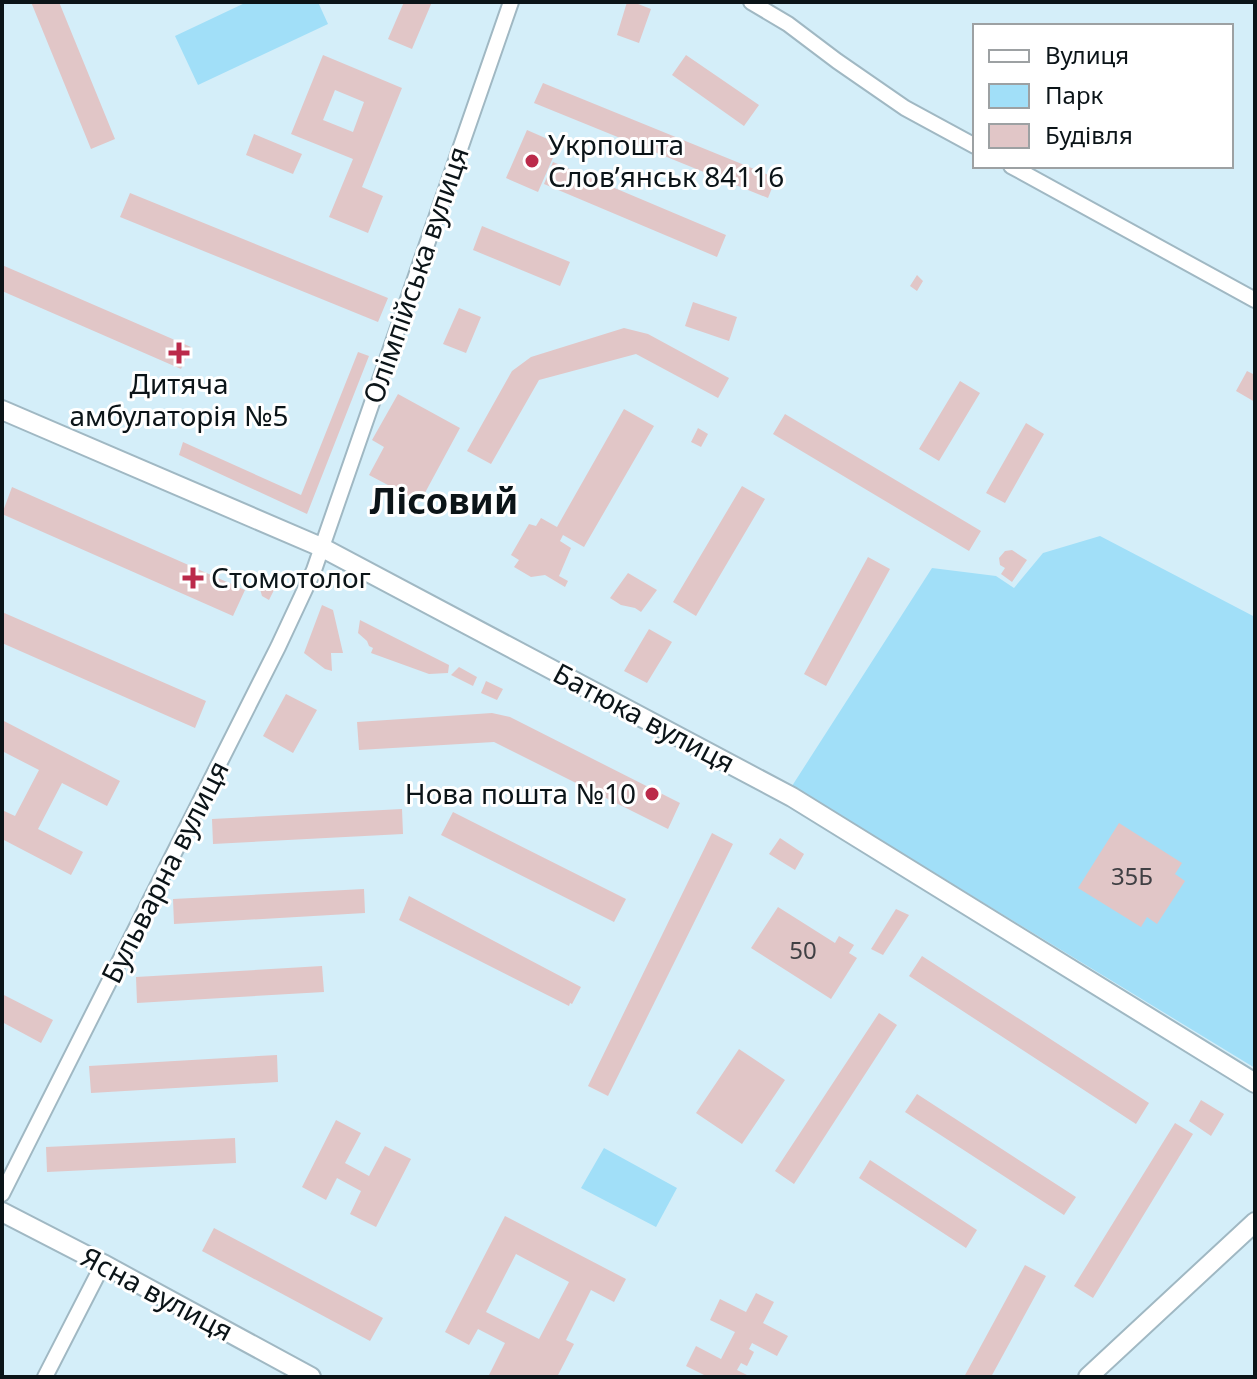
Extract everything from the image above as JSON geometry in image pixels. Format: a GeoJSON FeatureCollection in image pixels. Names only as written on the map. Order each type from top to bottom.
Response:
{"type":"FeatureCollection","features":[{"type":"Feature","properties":{"kind":"street","name":"Олімпійська вулиця"},"geometry":{"type":"LineString","coordinates":[[321,547],[511,2]]}},
{"type":"Feature","properties":{"kind":"street"},"geometry":{"type":"LineString","coordinates":[[751,2],[788,24],[905,108],[973,145]]}},
{"type":"Feature","properties":{"kind":"street"},"geometry":{"type":"LineString","coordinates":[[1015,168],[1255,300]]}},
{"type":"Feature","properties":{"kind":"street","name":"Батюка вулиця"},"geometry":{"type":"LineString","coordinates":[[2,410],[321,547],[792,797],[1255,1083]]}},
{"type":"Feature","properties":{"kind":"street","name":"Бульварна вулиця"},"geometry":{"type":"LineString","coordinates":[[2,1194],[278,647],[314,570],[321,547]]}},
{"type":"Feature","properties":{"kind":"street","name":"Ясна вулиця"},"geometry":{"type":"LineString","coordinates":[[2,1212],[311,1377]]}},
{"type":"Feature","properties":{"kind":"street"},"geometry":{"type":"LineString","coordinates":[[1088,1377],[1255,1222]]}},
{"type":"Feature","properties":{"kind":"street"},"geometry":{"type":"LineString","coordinates":[[45,1377],[103,1264]]}},
{"type":"Feature","properties":{"kind":"green space"},"geometry":{"type":"Polygon","coordinates":[[[247,2],[318,2],[328,24],[198,85],[175,36],[247,2]]]}},
{"type":"Feature","properties":{"kind":"green space"},"geometry":{"type":"Polygon","coordinates":[[[1100,536],[1255,617],[1255,1068],[792,786],[932,568],[996,576],[1014,588],[1043,553],[1100,536]]]}},
{"type":"Feature","properties":{"kind":"green space"},"geometry":{"type":"Polygon","coordinates":[[[604,1148],[677,1188],[656,1227],[581,1188],[604,1148]]]}},
{"type":"Feature","properties":{"kind":"building"},"geometry":{"type":"Polygon","coordinates":[[[31,2],[59,2],[115,139],[91,149],[31,2]]]}},
{"type":"Feature","properties":{"kind":"building"},"geometry":{"type":"Polygon","coordinates":[[[404,2],[432,2],[412,49],[388,39],[404,2]]]}},
{"type":"Feature","properties":{"kind":"building"},"geometry":{"type":"Polygon","coordinates":[[[627,2],[651,9],[639,43],[617,35],[627,2]]]}},
{"type":"Feature","properties":{"kind":"building"},"geometry":{"type":"Polygon","coordinates":[[[323,55],[402,88],[362,187],[383,196],[368,233],[329,217],[353,159],[291,134],[323,55]],[[335,90],[323,120],[353,132],[364,102],[335,90]]]}},
{"type":"Feature","properties":{"kind":"building"},"geometry":{"type":"Polygon","coordinates":[[[686,55],[759,105],[744,126],[672,75],[686,55]]]}},
{"type":"Feature","properties":{"kind":"building"},"geometry":{"type":"Polygon","coordinates":[[[543,83],[776,178],[768,198],[534,103],[543,83]]]}},
{"type":"Feature","properties":{"kind":"building","name":"Укрпошта Слов’янськ 84116"},"geometry":{"type":"Polygon","coordinates":[[[527,130],[559,144],[538,192],[506,178],[527,130]]]}},
{"type":"Feature","properties":{"kind":"building"},"geometry":{"type":"Polygon","coordinates":[[[254,134],[302,154],[293,174],[246,155],[254,134]]]}},
{"type":"Feature","properties":{"kind":"building"},"geometry":{"type":"Polygon","coordinates":[[[553,162],[726,235],[717,257],[544,184],[553,162]]]}},
{"type":"Feature","properties":{"kind":"building"},"geometry":{"type":"Polygon","coordinates":[[[130,193],[388,298],[378,322],[120,217],[130,193]]]}},
{"type":"Feature","properties":{"kind":"building"},"geometry":{"type":"Polygon","coordinates":[[[482,226],[570,262],[560,286],[473,250],[482,226]]]}},
{"type":"Feature","properties":{"kind":"building"},"geometry":{"type":"Polygon","coordinates":[[[2,265],[191,347],[181,369],[2,291],[2,265]]]}},
{"type":"Feature","properties":{"kind":"building"},"geometry":{"type":"Polygon","coordinates":[[[917,275],[923,281],[917,291],[910,286],[917,275]]]}},
{"type":"Feature","properties":{"kind":"building"},"geometry":{"type":"Polygon","coordinates":[[[693,302],[737,317],[729,341],[685,326],[693,302]]]}},
{"type":"Feature","properties":{"kind":"building"},"geometry":{"type":"Polygon","coordinates":[[[459,308],[481,317],[466,353],[443,344],[459,308]]]}},
{"type":"Feature","properties":{"kind":"building"},"geometry":{"type":"Polygon","coordinates":[[[624,328],[648,334],[729,378],[718,398],[636,354],[539,380],[491,464],[467,451],[512,371],[531,357],[624,328]]]}},
{"type":"Feature","properties":{"kind":"building"},"geometry":{"type":"Polygon","coordinates":[[[358,352],[369,356],[307,514],[179,455],[183,442],[301,495],[358,352]]]}},
{"type":"Feature","properties":{"kind":"building"},"geometry":{"type":"Polygon","coordinates":[[[1247,371],[1255,375],[1255,402],[1236,391],[1247,371]]]}},
{"type":"Feature","properties":{"kind":"building"},"geometry":{"type":"Polygon","coordinates":[[[960,381],[980,393],[939,461],[919,449],[960,381]]]}},
{"type":"Feature","properties":{"kind":"building"},"geometry":{"type":"Polygon","coordinates":[[[398,394],[460,428],[420,502],[369,475],[384,447],[372,440],[398,394]]]}},
{"type":"Feature","properties":{"kind":"building"},"geometry":{"type":"Polygon","coordinates":[[[624,409],[654,426],[584,547],[563,535],[560,541],[571,548],[559,576],[568,581],[565,587],[545,575],[531,577],[514,567],[519,560],[511,555],[529,524],[536,526],[541,518],[557,527],[624,409]]]}},
{"type":"Feature","properties":{"kind":"building"},"geometry":{"type":"Polygon","coordinates":[[[785,414],[981,531],[969,551],[773,434],[785,414]]]}},
{"type":"Feature","properties":{"kind":"building"},"geometry":{"type":"Polygon","coordinates":[[[1026,423],[1044,434],[1005,503],[986,493],[1026,423]]]}},
{"type":"Feature","properties":{"kind":"building"},"geometry":{"type":"Polygon","coordinates":[[[698,428],[708,434],[701,447],[691,442],[698,428]]]}},
{"type":"Feature","properties":{"kind":"building"},"geometry":{"type":"Polygon","coordinates":[[[742,486],[765,499],[696,616],[673,602],[742,486]]]}},
{"type":"Feature","properties":{"kind":"building"},"geometry":{"type":"Polygon","coordinates":[[[12,487],[245,590],[233,616],[2,514],[12,487]]]}},
{"type":"Feature","properties":{"kind":"building"},"geometry":{"type":"Polygon","coordinates":[[[1012,550],[1027,560],[1012,582],[1001,574],[1005,568],[1000,565],[999,558],[1005,551],[1012,550]]]}},
{"type":"Feature","properties":{"kind":"building"},"geometry":{"type":"Polygon","coordinates":[[[868,557],[890,569],[826,686],[804,674],[868,557]]]}},
{"type":"Feature","properties":{"kind":"building"},"geometry":{"type":"Polygon","coordinates":[[[628,573],[657,590],[641,612],[610,598],[628,573]]]}},
{"type":"Feature","properties":{"kind":"building"},"geometry":{"type":"Polygon","coordinates":[[[263,575],[271,580],[274,590],[269,600],[262,596],[258,582],[263,575]]]}},
{"type":"Feature","properties":{"kind":"building"},"geometry":{"type":"Polygon","coordinates":[[[322,605],[333,610],[343,653],[331,653],[332,671],[304,653],[322,605]]]}},
{"type":"Feature","properties":{"kind":"building"},"geometry":{"type":"Polygon","coordinates":[[[2,612],[206,701],[195,728],[2,643],[2,612]]]}},
{"type":"Feature","properties":{"kind":"building"},"geometry":{"type":"Polygon","coordinates":[[[360,620],[449,665],[448,673],[429,674],[371,653],[373,648],[358,633],[360,620]]]}},
{"type":"Feature","properties":{"kind":"building"},"geometry":{"type":"Polygon","coordinates":[[[649,629],[672,642],[647,683],[624,671],[649,629]]]}},
{"type":"Feature","properties":{"kind":"building"},"geometry":{"type":"Polygon","coordinates":[[[459,667],[477,677],[473,686],[451,675],[459,667]]]}},
{"type":"Feature","properties":{"kind":"building"},"geometry":{"type":"Polygon","coordinates":[[[486,681],[503,689],[497,700],[481,693],[486,681]]]}},
{"type":"Feature","properties":{"kind":"building"},"geometry":{"type":"Polygon","coordinates":[[[286,694],[317,710],[293,753],[263,736],[286,694]]]}},
{"type":"Feature","properties":{"kind":"building"},"geometry":{"type":"Polygon","coordinates":[[[492,713],[510,717],[680,803],[668,829],[494,742],[359,750],[357,722],[492,713]]]}},
{"type":"Feature","properties":{"kind":"building"},"geometry":{"type":"Polygon","coordinates":[[[2,720],[120,781],[107,806],[62,783],[38,829],[83,852],[71,875],[2,839],[2,810],[15,816],[39,770],[2,751],[2,720]]]}},
{"type":"Feature","properties":{"kind":"building"},"geometry":{"type":"Polygon","coordinates":[[[402,809],[403,834],[213,844],[212,819],[402,809]]]}},
{"type":"Feature","properties":{"kind":"building"},"geometry":{"type":"Polygon","coordinates":[[[453,812],[626,899],[614,922],[441,835],[453,812]]]}},
{"type":"Feature","properties":{"kind":"building"},"geometry":{"type":"Polygon","coordinates":[[[1119,823],[1182,863],[1175,874],[1185,881],[1157,924],[1147,917],[1141,927],[1078,888],[1119,823]]]}},
{"type":"Feature","properties":{"kind":"building"},"geometry":{"type":"Polygon","coordinates":[[[712,833],[733,844],[608,1096],[588,1086],[712,833]]]}},
{"type":"Feature","properties":{"kind":"building"},"geometry":{"type":"Polygon","coordinates":[[[780,838],[804,854],[795,870],[769,854],[780,838]]]}},
{"type":"Feature","properties":{"kind":"building"},"geometry":{"type":"Polygon","coordinates":[[[364,889],[365,913],[174,924],[173,899],[364,889]]]}},
{"type":"Feature","properties":{"kind":"building"},"geometry":{"type":"Polygon","coordinates":[[[409,896],[581,987],[572,1004],[569,1006],[399,920],[409,896]]]}},
{"type":"Feature","properties":{"kind":"building"},"geometry":{"type":"Polygon","coordinates":[[[778,907],[835,943],[839,936],[854,945],[849,953],[857,958],[831,999],[751,948],[778,907]]]}},
{"type":"Feature","properties":{"kind":"building"},"geometry":{"type":"Polygon","coordinates":[[[896,909],[909,915],[883,955],[871,949],[896,909]]]}},
{"type":"Feature","properties":{"kind":"building"},"geometry":{"type":"Polygon","coordinates":[[[922,956],[1149,1103],[1136,1124],[909,976],[922,956]]]}},
{"type":"Feature","properties":{"kind":"building"},"geometry":{"type":"Polygon","coordinates":[[[322,966],[324,992],[137,1003],[136,977],[322,966]]]}},
{"type":"Feature","properties":{"kind":"building"},"geometry":{"type":"Polygon","coordinates":[[[2,994],[53,1020],[41,1043],[2,1022],[2,994]]]}},
{"type":"Feature","properties":{"kind":"building"},"geometry":{"type":"Polygon","coordinates":[[[879,1013],[897,1025],[794,1184],[775,1171],[879,1013]]]}},
{"type":"Feature","properties":{"kind":"building"},"geometry":{"type":"Polygon","coordinates":[[[739,1049],[785,1080],[742,1144],[696,1113],[739,1049]]]}},
{"type":"Feature","properties":{"kind":"building"},"geometry":{"type":"Polygon","coordinates":[[[277,1055],[278,1082],[91,1093],[89,1066],[277,1055]]]}},
{"type":"Feature","properties":{"kind":"building"},"geometry":{"type":"Polygon","coordinates":[[[917,1094],[1076,1197],[1064,1215],[905,1112],[917,1094]]]}},
{"type":"Feature","properties":{"kind":"building"},"geometry":{"type":"Polygon","coordinates":[[[1201,1100],[1224,1114],[1211,1136],[1189,1121],[1201,1100]]]}},
{"type":"Feature","properties":{"kind":"building"},"geometry":{"type":"Polygon","coordinates":[[[336,1120],[361,1133],[345,1163],[369,1176],[385,1146],[411,1159],[376,1227],[350,1214],[361,1191],[337,1178],[326,1200],[302,1187],[336,1120]]]}},
{"type":"Feature","properties":{"kind":"building"},"geometry":{"type":"Polygon","coordinates":[[[1175,1123],[1193,1134],[1093,1298],[1074,1286],[1175,1123]]]}},
{"type":"Feature","properties":{"kind":"building"},"geometry":{"type":"Polygon","coordinates":[[[235,1138],[236,1163],[47,1172],[46,1147],[235,1138]]]}},
{"type":"Feature","properties":{"kind":"building"},"geometry":{"type":"Polygon","coordinates":[[[870,1160],[977,1230],[966,1248],[859,1178],[870,1160]]]}},
{"type":"Feature","properties":{"kind":"building"},"geometry":{"type":"Polygon","coordinates":[[[505,1216],[626,1279],[614,1302],[591,1290],[566,1340],[574,1344],[557,1377],[488,1377],[505,1343],[478,1329],[469,1345],[445,1332],[505,1216]],[[516,1254],[486,1312],[539,1339],[569,1282],[516,1254]]]}},
{"type":"Feature","properties":{"kind":"building"},"geometry":{"type":"Polygon","coordinates":[[[214,1228],[383,1318],[370,1341],[202,1251],[214,1228]]]}},
{"type":"Feature","properties":{"kind":"building"},"geometry":{"type":"Polygon","coordinates":[[[1025,1265],[1046,1276],[991,1377],[964,1377],[1025,1265]]]}},
{"type":"Feature","properties":{"kind":"building"},"geometry":{"type":"Polygon","coordinates":[[[756,1293],[774,1302],[763,1323],[788,1336],[777,1356],[752,1343],[749,1349],[754,1352],[747,1366],[741,1363],[737,1370],[751,1377],[708,1377],[686,1366],[696,1346],[721,1359],[735,1332],[710,1320],[720,1299],[746,1312],[756,1293]]]}},
{"type":"Feature","properties":{"kind":"place","name":"Укрпошта Слов’янськ 84116"},"geometry":{"type":"Point","coordinates":[532,161]}},
{"type":"Feature","properties":{"kind":"place","name":"Дитяча амбулаторія №5"},"geometry":{"type":"Point","coordinates":[179,353]}},
{"type":"Feature","properties":{"kind":"place","name":"Стомотолог"},"geometry":{"type":"Point","coordinates":[193,578]}},
{"type":"Feature","properties":{"kind":"place","name":"Нова пошта №10"},"geometry":{"type":"Point","coordinates":[652,794]}},
{"type":"Feature","properties":{"kind":"district","name":"Лісовий"},"geometry":{"type":"Point","coordinates":[444,501]}}]}
